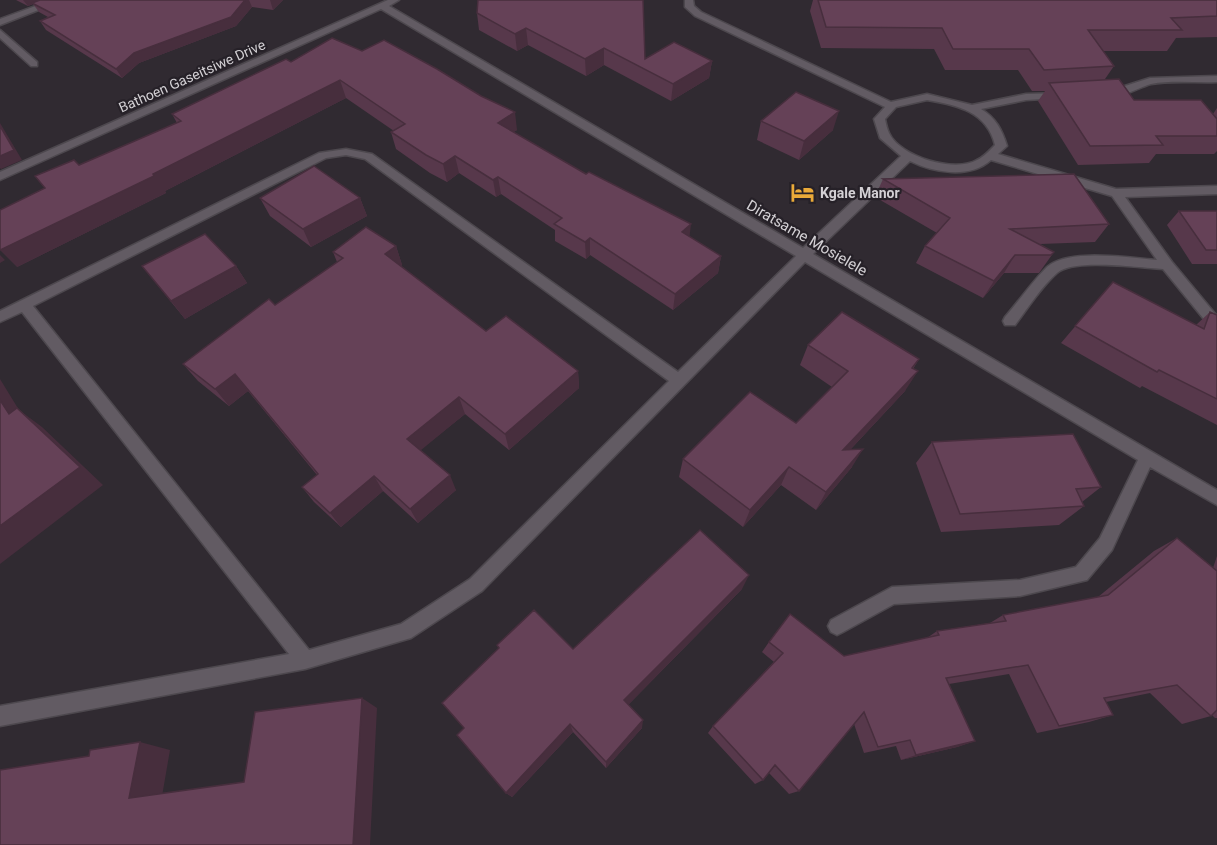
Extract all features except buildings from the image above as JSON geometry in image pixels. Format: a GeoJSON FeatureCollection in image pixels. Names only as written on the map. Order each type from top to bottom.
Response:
{"type":"FeatureCollection","features":[{"type":"Feature","properties":{"kind":"street"},"geometry":{"type":"LineString","coordinates":[[0,22],[60,0]]}},
{"type":"Feature","properties":{"kind":"street","name":"Bathoen Gaseitsiwe Drive"},"geometry":{"type":"LineString","coordinates":[[0,176],[395,0]]}},
{"type":"Feature","properties":{"kind":"street"},"geometry":{"type":"LineString","coordinates":[[689,0],[690,7],[698,14],[890,105]]}},
{"type":"Feature","properties":{"kind":"street","name":"Diratsame Mosielele"},"geometry":{"type":"LineString","coordinates":[[382,6],[1217,498]]}},
{"type":"Feature","properties":{"kind":"street"},"geometry":{"type":"LineString","coordinates":[[0,33],[34,64]]}},
{"type":"Feature","properties":{"kind":"street"},"geometry":{"type":"LineString","coordinates":[[1096,94],[1122,92],[1150,81],[1217,79]]}},
{"type":"Feature","properties":{"kind":"street"},"geometry":{"type":"LineString","coordinates":[[971,108],[1026,97],[1075,94]]}},
{"type":"Feature","properties":{"kind":"street"},"geometry":{"type":"LineString","coordinates":[[927,97],[950,100],[971,108],[988,119],[999,132],[1001,146],[994,157],[978,166],[955,169],[930,165],[907,157],[889,144],[880,130],[880,116],[890,105],[906,99],[927,97]]}},
{"type":"Feature","properties":{"kind":"street"},"geometry":{"type":"LineString","coordinates":[[0,317],[323,155],[346,152],[368,156],[680,381]]}},
{"type":"Feature","properties":{"kind":"street"},"geometry":{"type":"LineString","coordinates":[[0,716],[304,660],[405,632],[476,585],[804,255],[907,157]]}},
{"type":"Feature","properties":{"kind":"street"},"geometry":{"type":"LineString","coordinates":[[994,157],[1116,193],[1217,190]]}},
{"type":"Feature","properties":{"kind":"street"},"geometry":{"type":"LineString","coordinates":[[1116,193],[1167,265],[1217,325]]}},
{"type":"Feature","properties":{"kind":"street"},"geometry":{"type":"LineString","coordinates":[[1010,321],[1053,269],[1062,265],[1092,262],[1167,265]]}},
{"type":"Feature","properties":{"kind":"street"},"geometry":{"type":"LineString","coordinates":[[24,305],[304,660]]}},
{"type":"Feature","properties":{"kind":"street"},"geometry":{"type":"LineString","coordinates":[[837,626],[892,596],[1020,588],[1081,574],[1106,544],[1147,457]]}},
{"type":"Feature","properties":{"kind":"place","name":"Kgale Manor"},"geometry":{"type":"Point","coordinates":[802,193]}}]}
